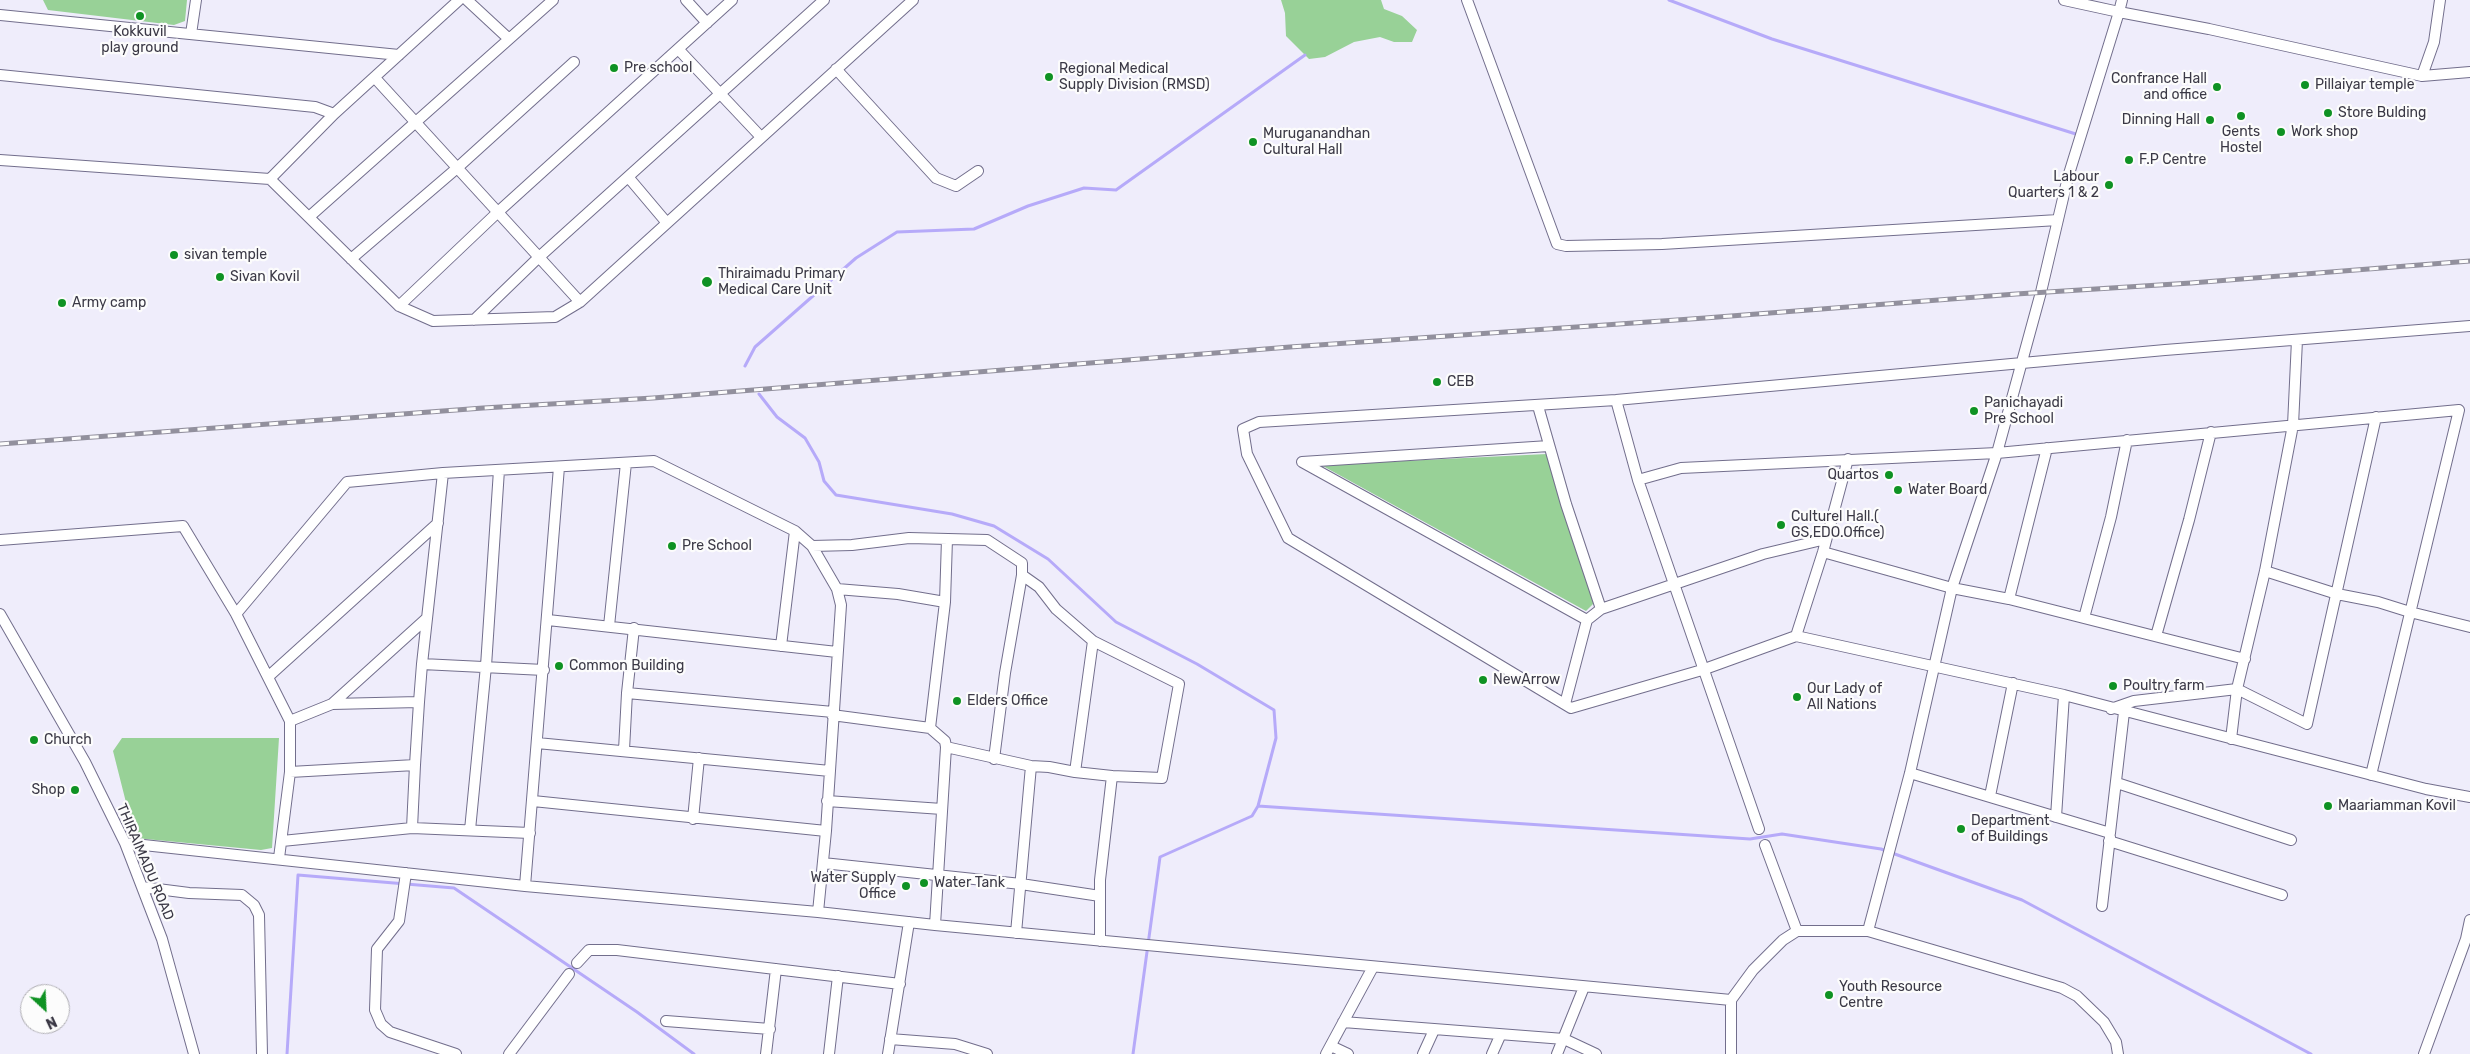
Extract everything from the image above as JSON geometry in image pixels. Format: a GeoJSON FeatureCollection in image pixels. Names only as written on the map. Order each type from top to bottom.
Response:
{"type":"FeatureCollection","features":[{"type":"Feature","properties":{"kind":"street"},"geometry":{"type":"LineString","coordinates":[[192,34],[196,0]]}},
{"type":"Feature","properties":{"kind":"street"},"geometry":{"type":"LineString","coordinates":[[270,179],[334,114],[459,0]]}},
{"type":"Feature","properties":{"kind":"street"},"geometry":{"type":"LineString","coordinates":[[467,0],[509,39]]}},
{"type":"Feature","properties":{"kind":"street"},"geometry":{"type":"LineString","coordinates":[[309,217],[416,124],[552,0]]}},
{"type":"Feature","properties":{"kind":"street"},"geometry":{"type":"LineString","coordinates":[[686,0],[707,23]]}},
{"type":"Feature","properties":{"kind":"street"},"geometry":{"type":"LineString","coordinates":[[399,306],[498,212],[732,0]]}},
{"type":"Feature","properties":{"kind":"street"},"geometry":{"type":"LineString","coordinates":[[474,320],[538,258],[629,178],[824,0]]}},
{"type":"Feature","properties":{"kind":"street"},"geometry":{"type":"LineString","coordinates":[[0,160],[270,179],[399,306],[432,321],[555,317],[580,302],[913,0]]}},
{"type":"Feature","properties":{"kind":"street"},"geometry":{"type":"LineString","coordinates":[[1467,0],[1557,244],[1566,246],[1662,244],[2058,220]]}},
{"type":"Feature","properties":{"kind":"street"},"geometry":{"type":"LineString","coordinates":[[2064,0],[2209,29],[2422,76],[2470,72]]}},
{"type":"Feature","properties":{"kind":"street"},"geometry":{"type":"LineString","coordinates":[[1868,931],[1910,772],[1952,588],[1997,453],[2041,292],[2068,177],[2122,0]]}},
{"type":"Feature","properties":{"kind":"street"},"geometry":{"type":"LineString","coordinates":[[2422,76],[2434,42],[2440,0]]}},
{"type":"Feature","properties":{"kind":"street"},"geometry":{"type":"LineString","coordinates":[[0,15],[399,55]]}},
{"type":"Feature","properties":{"kind":"street"},"geometry":{"type":"LineString","coordinates":[[679,50],[761,137]]}},
{"type":"Feature","properties":{"kind":"street"},"geometry":{"type":"LineString","coordinates":[[351,259],[456,169],[574,62]]}},
{"type":"Feature","properties":{"kind":"street"},"geometry":{"type":"LineString","coordinates":[[836,69],[936,178],[956,186],[978,171]]}},
{"type":"Feature","properties":{"kind":"street"},"geometry":{"type":"LineString","coordinates":[[0,75],[315,107],[334,114]]}},
{"type":"Feature","properties":{"kind":"street"},"geometry":{"type":"LineString","coordinates":[[374,78],[580,302]]}},
{"type":"Feature","properties":{"kind":"street"},"geometry":{"type":"LineString","coordinates":[[629,178],[666,223]]}},
{"type":"Feature","properties":{"kind":"street"},"geometry":{"type":"LineString","coordinates":[[2470,326],[1616,400],[1259,422],[1243,429],[1247,454],[1288,538],[1571,708],[1702,670],[1796,636],[2064,695],[2426,789],[2470,797]]}},
{"type":"Feature","properties":{"kind":"street"},"geometry":{"type":"LineString","coordinates":[[2231,739],[2237,689],[2246,659],[2265,571],[2293,425],[2297,340]]}},
{"type":"Feature","properties":{"kind":"street"},"geometry":{"type":"LineString","coordinates":[[1616,400],[1638,480],[1702,670],[1759,829]]}},
{"type":"Feature","properties":{"kind":"street"},"geometry":{"type":"LineString","coordinates":[[1538,406],[1566,504],[1601,609]]}},
{"type":"Feature","properties":{"kind":"street"},"geometry":{"type":"LineString","coordinates":[[1638,480],[1681,468],[1997,453],[2459,410],[2371,775]]}},
{"type":"Feature","properties":{"kind":"street"},"geometry":{"type":"LineString","coordinates":[[2111,708],[2134,701],[2237,689],[2307,724],[2376,417]]}},
{"type":"Feature","properties":{"kind":"street"},"geometry":{"type":"LineString","coordinates":[[2156,636],[2189,520],[2211,432]]}},
{"type":"Feature","properties":{"kind":"street"},"geometry":{"type":"LineString","coordinates":[[2084,618],[2111,517],[2127,440]]}},
{"type":"Feature","properties":{"kind":"street"},"geometry":{"type":"LineString","coordinates":[[1549,446],[1302,462],[1586,620]]}},
{"type":"Feature","properties":{"kind":"street"},"geometry":{"type":"LineString","coordinates":[[2009,599],[2047,448]]}},
{"type":"Feature","properties":{"kind":"street"},"geometry":{"type":"LineString","coordinates":[[1796,636],[1823,552],[1848,459]]}},
{"type":"Feature","properties":{"kind":"street"},"geometry":{"type":"LineString","coordinates":[[236,614],[347,482],[443,473],[654,462],[795,531],[812,546],[837,589],[841,605],[826,831],[818,912]]}},
{"type":"Feature","properties":{"kind":"street"},"geometry":{"type":"LineString","coordinates":[[609,626],[626,463]]}},
{"type":"Feature","properties":{"kind":"street"},"geometry":{"type":"LineString","coordinates":[[525,886],[559,467]]}},
{"type":"Feature","properties":{"kind":"street"},"geometry":{"type":"LineString","coordinates":[[470,830],[486,666],[499,470]]}},
{"type":"Feature","properties":{"kind":"street"},"geometry":{"type":"LineString","coordinates":[[412,828],[422,664],[443,473]]}},
{"type":"Feature","properties":{"kind":"street"},"geometry":{"type":"LineString","coordinates":[[269,676],[438,523]]}},
{"type":"Feature","properties":{"kind":"street"},"geometry":{"type":"LineString","coordinates":[[0,540],[183,526],[236,614],[290,720],[290,772],[279,858]]}},
{"type":"Feature","properties":{"kind":"street"},"geometry":{"type":"LineString","coordinates":[[781,646],[795,531]]}},
{"type":"Feature","properties":{"kind":"street"},"geometry":{"type":"LineString","coordinates":[[812,546],[852,545],[909,538],[987,540],[1022,563],[1022,575],[1005,673],[994,759]]}},
{"type":"Feature","properties":{"kind":"street"},"geometry":{"type":"LineString","coordinates":[[930,728],[945,602],[947,539]]}},
{"type":"Feature","properties":{"kind":"street"},"geometry":{"type":"LineString","coordinates":[[1565,704],[1586,620],[1601,609],[1763,554],[1826,539]]}},
{"type":"Feature","properties":{"kind":"street"},"geometry":{"type":"LineString","coordinates":[[1823,552],[1952,588],[2009,599],[2246,659]]}},
{"type":"Feature","properties":{"kind":"street"},"geometry":{"type":"LineString","coordinates":[[2265,571],[2337,594],[2469,624]]}},
{"type":"Feature","properties":{"kind":"street"},"geometry":{"type":"LineString","coordinates":[[946,747],[1031,766],[1112,776],[1162,778],[1179,684],[1093,641],[1056,609],[1039,588],[1022,575]]}},
{"type":"Feature","properties":{"kind":"street"},"geometry":{"type":"LineString","coordinates":[[837,589],[898,594],[945,602]]}},
{"type":"Feature","properties":{"kind":"street","name":"THIRAIMADU ROAD"},"geometry":{"type":"LineString","coordinates":[[0,614],[85,762],[125,842],[162,939],[194,1054]]}},
{"type":"Feature","properties":{"kind":"street"},"geometry":{"type":"LineString","coordinates":[[332,704],[427,618]]}},
{"type":"Feature","properties":{"kind":"street"},"geometry":{"type":"LineString","coordinates":[[548,620],[634,628],[837,652]]}},
{"type":"Feature","properties":{"kind":"street"},"geometry":{"type":"LineString","coordinates":[[624,750],[627,693],[634,628]]}},
{"type":"Feature","properties":{"kind":"street"},"geometry":{"type":"LineString","coordinates":[[1075,772],[1093,641]]}},
{"type":"Feature","properties":{"kind":"street"},"geometry":{"type":"LineString","coordinates":[[422,664],[544,670]]}},
{"type":"Feature","properties":{"kind":"street"},"geometry":{"type":"LineString","coordinates":[[1990,796],[2013,683]]}},
{"type":"Feature","properties":{"kind":"street"},"geometry":{"type":"LineString","coordinates":[[627,693],[833,713],[930,728],[945,741],[946,747],[936,876],[935,925]]}},
{"type":"Feature","properties":{"kind":"street"},"geometry":{"type":"LineString","coordinates":[[2056,817],[2064,695]]}},
{"type":"Feature","properties":{"kind":"street"},"geometry":{"type":"LineString","coordinates":[[290,720],[332,704],[419,702]]}},
{"type":"Feature","properties":{"kind":"street"},"geometry":{"type":"LineString","coordinates":[[2102,906],[2124,712]]}},
{"type":"Feature","properties":{"kind":"street"},"geometry":{"type":"LineString","coordinates":[[537,743],[830,771]]}},
{"type":"Feature","properties":{"kind":"street"},"geometry":{"type":"LineString","coordinates":[[693,819],[699,758]]}},
{"type":"Feature","properties":{"kind":"street"},"geometry":{"type":"LineString","coordinates":[[290,772],[415,765]]}},
{"type":"Feature","properties":{"kind":"street"},"geometry":{"type":"LineString","coordinates":[[1016,933],[1031,766]]}},
{"type":"Feature","properties":{"kind":"street"},"geometry":{"type":"LineString","coordinates":[[1910,772],[2056,817],[2282,895]]}},
{"type":"Feature","properties":{"kind":"street"},"geometry":{"type":"LineString","coordinates":[[1100,941],[1100,896],[1112,776]]}},
{"type":"Feature","properties":{"kind":"street"},"geometry":{"type":"LineString","coordinates":[[2116,783],[2290,840]]}},
{"type":"Feature","properties":{"kind":"street"},"geometry":{"type":"LineString","coordinates":[[533,801],[693,819],[826,831]]}},
{"type":"Feature","properties":{"kind":"street"},"geometry":{"type":"LineString","coordinates":[[827,801],[942,809]]}},
{"type":"Feature","properties":{"kind":"street"},"geometry":{"type":"LineString","coordinates":[[282,841],[412,828],[530,833]]}},
{"type":"Feature","properties":{"kind":"street"},"geometry":{"type":"LineString","coordinates":[[125,842],[279,858],[403,881],[525,886],[818,912],[1016,933],[1731,1000]]}},
{"type":"Feature","properties":{"kind":"street"},"geometry":{"type":"LineString","coordinates":[[1765,845],[1797,931]]}},
{"type":"Feature","properties":{"kind":"street"},"geometry":{"type":"LineString","coordinates":[[823,863],[1021,884],[1100,896]]}},
{"type":"Feature","properties":{"kind":"street"},"geometry":{"type":"LineString","coordinates":[[403,881],[398,921],[377,948],[375,1010],[381,1024],[390,1032],[456,1054]]}},
{"type":"Feature","properties":{"kind":"street"},"geometry":{"type":"LineString","coordinates":[[142,887],[189,893],[242,895],[254,905],[259,915],[262,1054]]}},
{"type":"Feature","properties":{"kind":"street"},"geometry":{"type":"LineString","coordinates":[[2424,1054],[2466,939],[2470,920]]}},
{"type":"Feature","properties":{"kind":"street"},"geometry":{"type":"LineString","coordinates":[[888,1054],[909,922]]}},
{"type":"Feature","properties":{"kind":"street"},"geometry":{"type":"LineString","coordinates":[[1731,1054],[1731,1000],[1753,970],[1783,940],[1797,931],[1868,931],[2062,988],[2077,996],[2104,1022],[2116,1042],[2118,1054]]}},
{"type":"Feature","properties":{"kind":"street"},"geometry":{"type":"LineString","coordinates":[[577,963],[589,950],[617,950],[900,984]]}},
{"type":"Feature","properties":{"kind":"street"},"geometry":{"type":"LineString","coordinates":[[1348,1054],[1329,1050],[1373,967]]}},
{"type":"Feature","properties":{"kind":"street"},"geometry":{"type":"LineString","coordinates":[[766,1054],[776,969]]}},
{"type":"Feature","properties":{"kind":"street"},"geometry":{"type":"LineString","coordinates":[[509,1054],[569,974]]}},
{"type":"Feature","properties":{"kind":"street"},"geometry":{"type":"LineString","coordinates":[[829,1054],[838,976]]}},
{"type":"Feature","properties":{"kind":"street"},"geometry":{"type":"LineString","coordinates":[[1557,1054],[1584,987]]}},
{"type":"Feature","properties":{"kind":"street"},"geometry":{"type":"LineString","coordinates":[[666,1021],[770,1029]]}},
{"type":"Feature","properties":{"kind":"street"},"geometry":{"type":"LineString","coordinates":[[1343,1022],[1434,1030],[1467,1030],[1500,1036],[1564,1039],[1596,1054]]}},
{"type":"Feature","properties":{"kind":"street"},"geometry":{"type":"LineString","coordinates":[[1423,1054],[1434,1030]]}},
{"type":"Feature","properties":{"kind":"street"},"geometry":{"type":"LineString","coordinates":[[1492,1054],[1500,1036]]}},
{"type":"Feature","properties":{"kind":"street"},"geometry":{"type":"LineString","coordinates":[[890,1039],[955,1044],[987,1054]]}},
{"type":"Feature","properties":{"kind":"green space","name":"Kokkuvil play ground"},"geometry":{"type":"Polygon","coordinates":[[[43,0],[187,0],[185,21],[174,25],[48,10],[43,0]]]}},
{"type":"Feature","properties":{"kind":"green space"},"geometry":{"type":"Polygon","coordinates":[[[1281,0],[1381,0],[1384,9],[1402,16],[1417,30],[1412,42],[1394,42],[1380,37],[1354,42],[1325,57],[1309,59],[1286,36],[1285,13],[1281,0]]]}},
{"type":"Feature","properties":{"kind":"green space"},"geometry":{"type":"Polygon","coordinates":[[[1547,454],[1595,602],[1586,611],[1321,465],[1547,454]]]}},
{"type":"Feature","properties":{"kind":"green space"},"geometry":{"type":"Polygon","coordinates":[[[122,738],[279,738],[272,848],[261,850],[135,838],[113,751],[122,738]]]}},
{"type":"Feature","properties":{"kind":"waterway"},"geometry":{"type":"LineString","coordinates":[[1669,0],[1772,39],[2079,135]]}},
{"type":"Feature","properties":{"kind":"waterway"},"geometry":{"type":"LineString","coordinates":[[745,366],[755,347],[856,258],[897,232],[974,229],[1028,206],[1084,188],[1116,190],[1305,55]]}},
{"type":"Feature","properties":{"kind":"waterway"},"geometry":{"type":"LineString","coordinates":[[759,394],[777,417],[805,438],[819,462],[824,481],[836,495],[952,514],[994,526],[1048,559],[1116,622],[1197,664],[1274,710],[1276,738],[1258,806],[1750,839],[1782,834],[1881,849],[2022,900],[2311,1054]]}},
{"type":"Feature","properties":{"kind":"waterway"},"geometry":{"type":"LineString","coordinates":[[1133,1054],[1160,857],[1252,816],[1258,806]]}},
{"type":"Feature","properties":{"kind":"waterway"},"geometry":{"type":"LineString","coordinates":[[287,1054],[298,875],[454,888],[637,1012],[694,1054]]}},
{"type":"Feature","properties":{"kind":"railway"},"geometry":{"type":"LineString","coordinates":[[0,444],[483,408],[653,398],[1290,347],[2191,283],[2470,261]]}},
{"type":"Feature","properties":{"kind":"place","name":"Kokkuvil play ground"},"geometry":{"type":"Point","coordinates":[140,16]}},
{"type":"Feature","properties":{"kind":"place","name":"Pre school"},"geometry":{"type":"Point","coordinates":[614,68]}},
{"type":"Feature","properties":{"kind":"place","name":"Regional Medical Supply Division (RMSD)"},"geometry":{"type":"Point","coordinates":[1049,77]}},
{"type":"Feature","properties":{"kind":"place","name":"Pillaiyar temple"},"geometry":{"type":"Point","coordinates":[2305,85]}},
{"type":"Feature","properties":{"kind":"place","name":"Confrance Hall and office"},"geometry":{"type":"Point","coordinates":[2217,87]}},
{"type":"Feature","properties":{"kind":"place","name":"Store Bulding"},"geometry":{"type":"Point","coordinates":[2328,113]}},
{"type":"Feature","properties":{"kind":"place","name":"Gents Hostel"},"geometry":{"type":"Point","coordinates":[2241,116]}},
{"type":"Feature","properties":{"kind":"place","name":"Dinning Hall"},"geometry":{"type":"Point","coordinates":[2210,120]}},
{"type":"Feature","properties":{"kind":"place","name":"Work shop"},"geometry":{"type":"Point","coordinates":[2281,132]}},
{"type":"Feature","properties":{"kind":"place","name":"Muruganandhan Cultural Hall"},"geometry":{"type":"Point","coordinates":[1253,142]}},
{"type":"Feature","properties":{"kind":"place","name":"F.P Centre"},"geometry":{"type":"Point","coordinates":[2129,160]}},
{"type":"Feature","properties":{"kind":"place","name":"Labour Quarters 1 & 2"},"geometry":{"type":"Point","coordinates":[2109,185]}},
{"type":"Feature","properties":{"kind":"place","name":"sivan temple"},"geometry":{"type":"Point","coordinates":[174,255]}},
{"type":"Feature","properties":{"kind":"place","name":"Sivan Kovil"},"geometry":{"type":"Point","coordinates":[220,277]}},
{"type":"Feature","properties":{"kind":"place","name":"Thiraimadu Primary Medical Care Unit"},"geometry":{"type":"Point","coordinates":[707,282]}},
{"type":"Feature","properties":{"kind":"place","name":"Army camp"},"geometry":{"type":"Point","coordinates":[62,303]}},
{"type":"Feature","properties":{"kind":"place","name":"CEB"},"geometry":{"type":"Point","coordinates":[1437,382]}},
{"type":"Feature","properties":{"kind":"place","name":"Panichayadi Pre School"},"geometry":{"type":"Point","coordinates":[1974,411]}},
{"type":"Feature","properties":{"kind":"place","name":"Quartos"},"geometry":{"type":"Point","coordinates":[1889,475]}},
{"type":"Feature","properties":{"kind":"place","name":"Water Board"},"geometry":{"type":"Point","coordinates":[1898,490]}},
{"type":"Feature","properties":{"kind":"place","name":"Culturel Hall.( GS,EDO.Office)"},"geometry":{"type":"Point","coordinates":[1781,525]}},
{"type":"Feature","properties":{"kind":"place","name":"Pre School"},"geometry":{"type":"Point","coordinates":[672,546]}},
{"type":"Feature","properties":{"kind":"place","name":"Common Building"},"geometry":{"type":"Point","coordinates":[559,666]}},
{"type":"Feature","properties":{"kind":"place","name":"NewArrow"},"geometry":{"type":"Point","coordinates":[1483,680]}},
{"type":"Feature","properties":{"kind":"place","name":"Poultry farm"},"geometry":{"type":"Point","coordinates":[2113,686]}},
{"type":"Feature","properties":{"kind":"place","name":"Our Lady of All Nations"},"geometry":{"type":"Point","coordinates":[1797,697]}},
{"type":"Feature","properties":{"kind":"place","name":"Elders Office"},"geometry":{"type":"Point","coordinates":[957,701]}},
{"type":"Feature","properties":{"kind":"place","name":"Church"},"geometry":{"type":"Point","coordinates":[34,740]}},
{"type":"Feature","properties":{"kind":"place","name":"Shop"},"geometry":{"type":"Point","coordinates":[75,790]}},
{"type":"Feature","properties":{"kind":"place","name":"Maariamman Kovil"},"geometry":{"type":"Point","coordinates":[2328,806]}},
{"type":"Feature","properties":{"kind":"place","name":"Department of Buildings"},"geometry":{"type":"Point","coordinates":[1961,829]}},
{"type":"Feature","properties":{"kind":"place","name":"Water Tank"},"geometry":{"type":"Point","coordinates":[924,883]}},
{"type":"Feature","properties":{"kind":"place","name":"Water Supply Office"},"geometry":{"type":"Point","coordinates":[906,886]}},
{"type":"Feature","properties":{"kind":"place","name":"Youth Resource Centre"},"geometry":{"type":"Point","coordinates":[1829,995]}}]}
